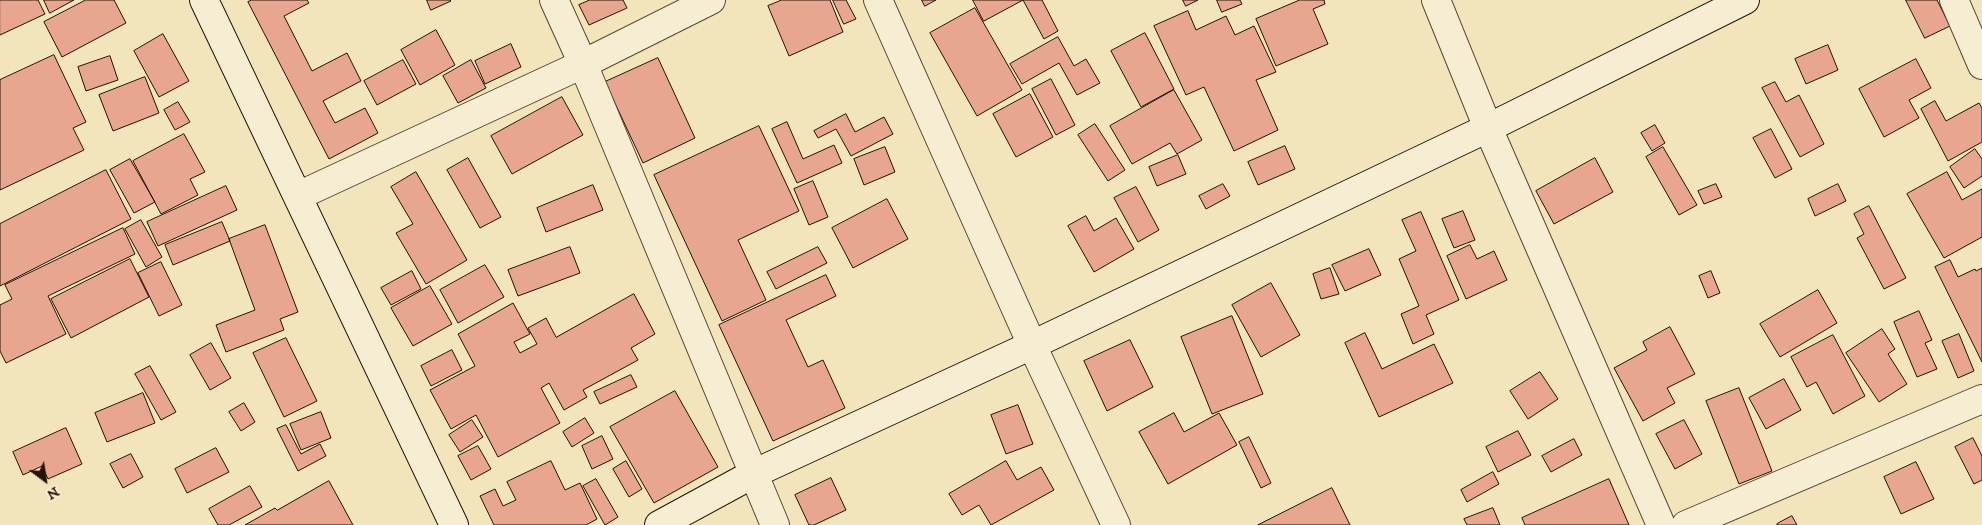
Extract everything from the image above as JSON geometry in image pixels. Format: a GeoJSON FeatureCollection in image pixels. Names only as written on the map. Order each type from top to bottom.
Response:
{"type":"FeatureCollection","features":[{"type":"Feature","properties":{"kind":"street"},"geometry":{"type":"LineString","coordinates":[[204,0],[454,525]]}},
{"type":"Feature","properties":{"kind":"street"},"geometry":{"type":"LineString","coordinates":[[554,0],[583,64],[775,525]]}},
{"type":"Feature","properties":{"kind":"street"},"geometry":{"type":"LineString","coordinates":[[298,196],[583,64],[711,0]]}},
{"type":"Feature","properties":{"kind":"street"},"geometry":{"type":"LineString","coordinates":[[878,0],[1032,345],[1116,525]]}},
{"type":"Feature","properties":{"kind":"street"},"geometry":{"type":"LineString","coordinates":[[1436,0],[1488,128],[1661,525]]}},
{"type":"Feature","properties":{"kind":"street"},"geometry":{"type":"LineString","coordinates":[[659,525],[753,474],[1032,345],[1488,128],[1745,0]]}},
{"type":"Feature","properties":{"kind":"street"},"geometry":{"type":"LineString","coordinates":[[1954,0],[1982,65]]}},
{"type":"Feature","properties":{"kind":"street"},"geometry":{"type":"LineString","coordinates":[[1686,525],[1982,399]]}},
{"type":"Feature","properties":{"kind":"building"},"geometry":{"type":"Polygon","coordinates":[[[0,0],[38,0],[45,14],[0,35],[0,0]]]}},
{"type":"Feature","properties":{"kind":"building"},"geometry":{"type":"Polygon","coordinates":[[[44,0],[74,0],[50,13],[44,0]]]}},
{"type":"Feature","properties":{"kind":"building"},"geometry":{"type":"Polygon","coordinates":[[[86,0],[114,0],[126,23],[62,57],[44,22],[86,0]]]}},
{"type":"Feature","properties":{"kind":"building"},"geometry":{"type":"Polygon","coordinates":[[[252,0],[307,0],[309,3],[284,16],[312,71],[347,53],[361,81],[323,101],[335,123],[365,108],[378,133],[329,159],[248,2],[252,0]]]}},
{"type":"Feature","properties":{"kind":"building"},"geometry":{"type":"Polygon","coordinates":[[[427,0],[450,0],[451,1],[431,10],[427,0]]]}},
{"type":"Feature","properties":{"kind":"building"},"geometry":{"type":"Polygon","coordinates":[[[590,0],[623,0],[627,8],[589,25],[579,5],[590,0]]]}},
{"type":"Feature","properties":{"kind":"building"},"geometry":{"type":"Polygon","coordinates":[[[782,0],[830,0],[843,32],[789,56],[768,6],[782,0]]]}},
{"type":"Feature","properties":{"kind":"building"},"geometry":{"type":"Polygon","coordinates":[[[833,0],[846,0],[856,19],[844,24],[833,0]]]}},
{"type":"Feature","properties":{"kind":"building"},"geometry":{"type":"Polygon","coordinates":[[[922,0],[936,0],[925,6],[922,0]]]}},
{"type":"Feature","properties":{"kind":"building"},"geometry":{"type":"Polygon","coordinates":[[[973,0],[1023,0],[984,21],[973,0]]]}},
{"type":"Feature","properties":{"kind":"building"},"geometry":{"type":"Polygon","coordinates":[[[1023,0],[1042,0],[1058,31],[1044,39],[1023,0]]]}},
{"type":"Feature","properties":{"kind":"building"},"geometry":{"type":"Polygon","coordinates":[[[1183,0],[1198,0],[1186,6],[1183,0]]]}},
{"type":"Feature","properties":{"kind":"building"},"geometry":{"type":"Polygon","coordinates":[[[1217,0],[1240,0],[1242,4],[1222,12],[1217,0]]]}},
{"type":"Feature","properties":{"kind":"building"},"geometry":{"type":"Polygon","coordinates":[[[1300,0],[1324,0],[1325,4],[1313,9],[1328,44],[1276,66],[1256,19],[1300,0]]]}},
{"type":"Feature","properties":{"kind":"building"},"geometry":{"type":"Polygon","coordinates":[[[1906,0],[1937,0],[1950,26],[1925,38],[1906,0]]]}},
{"type":"Feature","properties":{"kind":"building"},"geometry":{"type":"Polygon","coordinates":[[[975,8],[1022,90],[977,116],[930,33],[975,8]]]}},
{"type":"Feature","properties":{"kind":"building"},"geometry":{"type":"Polygon","coordinates":[[[1188,11],[1196,30],[1226,16],[1235,35],[1254,26],[1276,72],[1256,80],[1278,130],[1234,151],[1204,87],[1186,95],[1154,26],[1188,11]]]}},
{"type":"Feature","properties":{"kind":"building"},"geometry":{"type":"Polygon","coordinates":[[[436,30],[455,65],[420,85],[401,50],[436,30]]]}},
{"type":"Feature","properties":{"kind":"building"},"geometry":{"type":"Polygon","coordinates":[[[1145,33],[1174,89],[1141,107],[1111,51],[1145,33]]]}},
{"type":"Feature","properties":{"kind":"building"},"geometry":{"type":"Polygon","coordinates":[[[163,34],[189,81],[159,97],[134,51],[163,34]]]}},
{"type":"Feature","properties":{"kind":"building"},"geometry":{"type":"Polygon","coordinates":[[[1058,37],[1074,66],[1086,59],[1100,83],[1077,95],[1059,63],[1022,84],[1010,64],[1058,37]]]}},
{"type":"Feature","properties":{"kind":"building"},"geometry":{"type":"Polygon","coordinates":[[[511,44],[521,67],[485,84],[475,61],[511,44]]]}},
{"type":"Feature","properties":{"kind":"building"},"geometry":{"type":"Polygon","coordinates":[[[1828,45],[1838,70],[1806,84],[1795,59],[1828,45]]]}},
{"type":"Feature","properties":{"kind":"building"},"geometry":{"type":"Polygon","coordinates":[[[54,55],[86,122],[73,128],[84,150],[0,190],[0,80],[54,55]]]}},
{"type":"Feature","properties":{"kind":"building"},"geometry":{"type":"Polygon","coordinates":[[[110,56],[118,80],[86,91],[78,67],[110,56]]]}},
{"type":"Feature","properties":{"kind":"building"},"geometry":{"type":"Polygon","coordinates":[[[658,58],[695,138],[643,163],[605,82],[658,58]]]}},
{"type":"Feature","properties":{"kind":"building"},"geometry":{"type":"Polygon","coordinates":[[[1916,59],[1931,88],[1909,100],[1919,118],[1884,137],[1859,89],[1916,59]]]}},
{"type":"Feature","properties":{"kind":"building"},"geometry":{"type":"Polygon","coordinates":[[[403,60],[416,84],[377,105],[364,81],[403,60]]]}},
{"type":"Feature","properties":{"kind":"building"},"geometry":{"type":"Polygon","coordinates":[[[471,60],[486,88],[458,103],[443,76],[471,60]]]}},
{"type":"Feature","properties":{"kind":"building"},"geometry":{"type":"Polygon","coordinates":[[[145,77],[159,113],[113,131],[99,95],[145,77]]]}},
{"type":"Feature","properties":{"kind":"building"},"geometry":{"type":"Polygon","coordinates":[[[1051,79],[1075,125],[1056,135],[1032,89],[1051,79]]]}},
{"type":"Feature","properties":{"kind":"building"},"geometry":{"type":"Polygon","coordinates":[[[1775,82],[1786,102],[1799,95],[1824,144],[1800,157],[1762,88],[1775,82]]]}},
{"type":"Feature","properties":{"kind":"building"},"geometry":{"type":"Polygon","coordinates":[[[1174,90],[1202,140],[1177,154],[1170,143],[1132,164],[1110,126],[1174,90]]]}},
{"type":"Feature","properties":{"kind":"building"},"geometry":{"type":"Polygon","coordinates":[[[1030,94],[1053,137],[1016,157],[993,114],[1030,94]]]}},
{"type":"Feature","properties":{"kind":"building"},"geometry":{"type":"Polygon","coordinates":[[[562,97],[583,135],[512,174],[491,136],[562,97]]]}},
{"type":"Feature","properties":{"kind":"building"},"geometry":{"type":"Polygon","coordinates":[[[1935,101],[1946,121],[1979,103],[1982,108],[1982,142],[1948,161],[1921,109],[1935,101]]]}},
{"type":"Feature","properties":{"kind":"building"},"geometry":{"type":"Polygon","coordinates":[[[178,102],[190,122],[175,130],[164,110],[178,102]]]}},
{"type":"Feature","properties":{"kind":"building"},"geometry":{"type":"Polygon","coordinates":[[[846,114],[855,132],[884,117],[893,134],[851,156],[836,129],[818,138],[814,131],[846,114]]]}},
{"type":"Feature","properties":{"kind":"building"},"geometry":{"type":"Polygon","coordinates":[[[787,122],[803,159],[834,145],[842,163],[797,183],[772,129],[787,122]]]}},
{"type":"Feature","properties":{"kind":"building"},"geometry":{"type":"Polygon","coordinates":[[[1095,124],[1125,170],[1108,181],[1078,135],[1095,124]]]}},
{"type":"Feature","properties":{"kind":"building"},"geometry":{"type":"Polygon","coordinates":[[[1655,125],[1665,143],[1652,151],[1641,133],[1655,125]]]}},
{"type":"Feature","properties":{"kind":"building"},"geometry":{"type":"Polygon","coordinates":[[[759,126],[799,211],[738,240],[766,300],[722,321],[654,175],[759,126]]]}},
{"type":"Feature","properties":{"kind":"building"},"geometry":{"type":"Polygon","coordinates":[[[1771,129],[1792,169],[1775,178],[1753,138],[1771,129]]]}},
{"type":"Feature","properties":{"kind":"building"},"geometry":{"type":"Polygon","coordinates":[[[184,134],[205,172],[190,179],[198,195],[161,214],[133,161],[184,134]]]}},
{"type":"Feature","properties":{"kind":"building"},"geometry":{"type":"Polygon","coordinates":[[[1285,146],[1295,169],[1258,185],[1248,162],[1285,146]]]}},
{"type":"Feature","properties":{"kind":"building"},"geometry":{"type":"Polygon","coordinates":[[[885,147],[895,172],[864,185],[854,159],[885,147]]]}},
{"type":"Feature","properties":{"kind":"building"},"geometry":{"type":"Polygon","coordinates":[[[1663,147],[1697,205],[1679,215],[1646,157],[1663,147]]]}},
{"type":"Feature","properties":{"kind":"building"},"geometry":{"type":"Polygon","coordinates":[[[1975,149],[1982,159],[1982,176],[1964,188],[1950,167],[1975,149]]]}},
{"type":"Feature","properties":{"kind":"building"},"geometry":{"type":"Polygon","coordinates":[[[1178,155],[1186,174],[1157,186],[1149,167],[1178,155]]]}},
{"type":"Feature","properties":{"kind":"building"},"geometry":{"type":"Polygon","coordinates":[[[468,158],[501,217],[480,228],[447,170],[468,158]]]}},
{"type":"Feature","properties":{"kind":"building"},"geometry":{"type":"Polygon","coordinates":[[[1595,158],[1613,192],[1554,224],[1536,191],[1595,158]]]}},
{"type":"Feature","properties":{"kind":"building"},"geometry":{"type":"Polygon","coordinates":[[[130,159],[155,202],[134,213],[110,170],[130,159]]]}},
{"type":"Feature","properties":{"kind":"building"},"geometry":{"type":"Polygon","coordinates":[[[106,170],[131,219],[0,286],[0,224],[106,170]]]}},
{"type":"Feature","properties":{"kind":"building"},"geometry":{"type":"Polygon","coordinates":[[[416,172],[467,260],[426,284],[396,233],[413,224],[391,187],[416,172]]]}},
{"type":"Feature","properties":{"kind":"building"},"geometry":{"type":"Polygon","coordinates":[[[1947,172],[1962,200],[1982,189],[1982,237],[1944,258],[1907,194],[1947,172]]]}},
{"type":"Feature","properties":{"kind":"building"},"geometry":{"type":"Polygon","coordinates":[[[813,181],[828,217],[809,225],[794,189],[813,181]]]}},
{"type":"Feature","properties":{"kind":"building"},"geometry":{"type":"Polygon","coordinates":[[[1223,184],[1230,196],[1206,209],[1199,196],[1223,184]]]}},
{"type":"Feature","properties":{"kind":"building"},"geometry":{"type":"Polygon","coordinates":[[[1716,184],[1722,197],[1704,204],[1698,191],[1716,184]]]}},
{"type":"Feature","properties":{"kind":"building"},"geometry":{"type":"Polygon","coordinates":[[[1838,184],[1846,201],[1815,216],[1808,199],[1838,184]]]}},
{"type":"Feature","properties":{"kind":"building"},"geometry":{"type":"Polygon","coordinates":[[[593,185],[603,210],[546,232],[537,208],[593,185]]]}},
{"type":"Feature","properties":{"kind":"building"},"geometry":{"type":"Polygon","coordinates":[[[226,186],[237,210],[158,246],[147,222],[226,186]]]}},
{"type":"Feature","properties":{"kind":"building"},"geometry":{"type":"Polygon","coordinates":[[[1136,187],[1159,230],[1138,242],[1114,198],[1136,187]]]}},
{"type":"Feature","properties":{"kind":"building"},"geometry":{"type":"Polygon","coordinates":[[[887,199],[908,239],[853,268],[832,228],[887,199]]]}},
{"type":"Feature","properties":{"kind":"building"},"geometry":{"type":"Polygon","coordinates":[[[1869,206],[1906,278],[1884,289],[1857,238],[1864,234],[1854,214],[1869,206]]]}},
{"type":"Feature","properties":{"kind":"building"},"geometry":{"type":"Polygon","coordinates":[[[1463,211],[1475,240],[1454,248],[1442,219],[1463,211]]]}},
{"type":"Feature","properties":{"kind":"building"},"geometry":{"type":"Polygon","coordinates":[[[1421,212],[1459,300],[1426,315],[1434,334],[1413,344],[1401,314],[1419,306],[1399,259],[1416,251],[1402,220],[1421,212]]]}},
{"type":"Feature","properties":{"kind":"building"},"geometry":{"type":"Polygon","coordinates":[[[1086,216],[1094,231],[1116,218],[1134,249],[1094,272],[1068,226],[1086,216]]]}},
{"type":"Feature","properties":{"kind":"building"},"geometry":{"type":"Polygon","coordinates":[[[141,220],[162,257],[146,267],[125,229],[141,220]]]}},
{"type":"Feature","properties":{"kind":"building"},"geometry":{"type":"Polygon","coordinates":[[[222,222],[230,241],[173,265],[165,245],[222,222]]]}},
{"type":"Feature","properties":{"kind":"building"},"geometry":{"type":"Polygon","coordinates":[[[265,225],[298,312],[280,319],[284,330],[226,352],[216,325],[255,310],[229,239],[265,225]]]}},
{"type":"Feature","properties":{"kind":"building"},"geometry":{"type":"Polygon","coordinates":[[[123,228],[135,254],[48,296],[66,334],[6,363],[0,351],[0,305],[12,299],[5,285],[123,228]]]}},
{"type":"Feature","properties":{"kind":"building"},"geometry":{"type":"Polygon","coordinates":[[[1470,245],[1477,259],[1494,251],[1507,280],[1466,299],[1447,256],[1470,245]]]}},
{"type":"Feature","properties":{"kind":"building"},"geometry":{"type":"Polygon","coordinates":[[[570,247],[580,273],[518,296],[508,270],[570,247]]]}},
{"type":"Feature","properties":{"kind":"building"},"geometry":{"type":"Polygon","coordinates":[[[818,247],[827,263],[776,289],[767,272],[818,247]]]}},
{"type":"Feature","properties":{"kind":"building"},"geometry":{"type":"Polygon","coordinates":[[[1369,249],[1381,275],[1345,291],[1332,265],[1369,249]]]}},
{"type":"Feature","properties":{"kind":"building"},"geometry":{"type":"Polygon","coordinates":[[[130,259],[149,297],[71,338],[51,299],[130,259]]]}},
{"type":"Feature","properties":{"kind":"building"},"geometry":{"type":"Polygon","coordinates":[[[1950,260],[1958,277],[1975,269],[1976,271],[1982,268],[1982,362],[1935,267],[1950,260]]]}},
{"type":"Feature","properties":{"kind":"building"},"geometry":{"type":"Polygon","coordinates":[[[161,262],[182,305],[159,316],[138,273],[161,262]]]}},
{"type":"Feature","properties":{"kind":"building"},"geometry":{"type":"Polygon","coordinates":[[[485,265],[504,297],[458,323],[440,290],[485,265]]]}},
{"type":"Feature","properties":{"kind":"building"},"geometry":{"type":"Polygon","coordinates":[[[1330,268],[1339,294],[1321,299],[1313,274],[1330,268]]]}},
{"type":"Feature","properties":{"kind":"building"},"geometry":{"type":"Polygon","coordinates":[[[412,271],[421,289],[391,305],[381,288],[412,271]]]}},
{"type":"Feature","properties":{"kind":"building"},"geometry":{"type":"Polygon","coordinates":[[[1711,271],[1720,293],[1708,298],[1699,276],[1711,271]]]}},
{"type":"Feature","properties":{"kind":"building"},"geometry":{"type":"Polygon","coordinates":[[[826,275],[836,296],[786,320],[808,367],[823,360],[845,408],[773,441],[719,325],[826,275]]]}},
{"type":"Feature","properties":{"kind":"building"},"geometry":{"type":"Polygon","coordinates":[[[1271,283],[1300,335],[1261,357],[1232,305],[1271,283]]]}},
{"type":"Feature","properties":{"kind":"building"},"geometry":{"type":"Polygon","coordinates":[[[430,286],[452,324],[413,346],[391,308],[430,286]]]}},
{"type":"Feature","properties":{"kind":"building"},"geometry":{"type":"Polygon","coordinates":[[[1818,290],[1837,323],[1780,357],[1760,324],[1818,290]]]}},
{"type":"Feature","properties":{"kind":"building"},"geometry":{"type":"Polygon","coordinates":[[[634,294],[655,334],[631,348],[638,360],[583,390],[587,397],[564,410],[549,383],[541,388],[560,423],[498,457],[476,415],[451,429],[430,390],[475,366],[458,334],[513,303],[530,334],[514,342],[520,353],[537,344],[528,328],[546,318],[556,337],[634,294]]]}},
{"type":"Feature","properties":{"kind":"building"},"geometry":{"type":"Polygon","coordinates":[[[1919,311],[1932,340],[1925,343],[1937,369],[1917,377],[1894,322],[1919,311]]]}},
{"type":"Feature","properties":{"kind":"building"},"geometry":{"type":"Polygon","coordinates":[[[1232,316],[1263,394],[1212,414],[1181,337],[1232,316]]]}},
{"type":"Feature","properties":{"kind":"building"},"geometry":{"type":"Polygon","coordinates":[[[1670,327],[1695,374],[1667,388],[1675,403],[1643,421],[1614,368],[1647,350],[1643,342],[1670,327]]]}},
{"type":"Feature","properties":{"kind":"building"},"geometry":{"type":"Polygon","coordinates":[[[1882,329],[1895,349],[1888,354],[1907,384],[1879,402],[1846,353],[1882,329]]]}},
{"type":"Feature","properties":{"kind":"building"},"geometry":{"type":"Polygon","coordinates":[[[1365,333],[1382,369],[1434,344],[1453,383],[1379,417],[1345,343],[1365,333]]]}},
{"type":"Feature","properties":{"kind":"building"},"geometry":{"type":"Polygon","coordinates":[[[1959,334],[1974,371],[1958,378],[1942,341],[1959,334]]]}},
{"type":"Feature","properties":{"kind":"building"},"geometry":{"type":"Polygon","coordinates":[[[1833,335],[1865,396],[1833,414],[1816,382],[1807,387],[1791,357],[1833,335]]]}},
{"type":"Feature","properties":{"kind":"building"},"geometry":{"type":"Polygon","coordinates":[[[286,338],[317,401],[284,417],[253,353],[286,338]]]}},
{"type":"Feature","properties":{"kind":"building"},"geometry":{"type":"Polygon","coordinates":[[[1130,340],[1153,387],[1107,411],[1084,361],[1130,340]]]}},
{"type":"Feature","properties":{"kind":"building"},"geometry":{"type":"Polygon","coordinates":[[[211,343],[231,378],[210,390],[190,355],[211,343]]]}},
{"type":"Feature","properties":{"kind":"building"},"geometry":{"type":"Polygon","coordinates":[[[452,350],[462,370],[431,386],[421,366],[452,350]]]}},
{"type":"Feature","properties":{"kind":"building"},"geometry":{"type":"Polygon","coordinates":[[[150,366],[176,412],[161,420],[135,374],[150,366]]]}},
{"type":"Feature","properties":{"kind":"building"},"geometry":{"type":"Polygon","coordinates":[[[1540,372],[1558,399],[1528,419],[1510,391],[1540,372]]]}},
{"type":"Feature","properties":{"kind":"building"},"geometry":{"type":"Polygon","coordinates":[[[631,375],[637,387],[600,404],[594,392],[631,375]]]}},
{"type":"Feature","properties":{"kind":"building"},"geometry":{"type":"Polygon","coordinates":[[[1784,379],[1801,410],[1766,429],[1749,398],[1784,379]]]}},
{"type":"Feature","properties":{"kind":"building"},"geometry":{"type":"Polygon","coordinates":[[[1739,388],[1772,471],[1739,484],[1706,401],[1739,388]]]}},
{"type":"Feature","properties":{"kind":"building"},"geometry":{"type":"Polygon","coordinates":[[[675,391],[718,467],[654,503],[610,427],[675,391]]]}},
{"type":"Feature","properties":{"kind":"building"},"geometry":{"type":"Polygon","coordinates":[[[143,393],[155,423],[107,442],[95,413],[143,393]]]}},
{"type":"Feature","properties":{"kind":"building"},"geometry":{"type":"Polygon","coordinates":[[[244,403],[255,422],[241,431],[229,412],[244,403]]]}},
{"type":"Feature","properties":{"kind":"building"},"geometry":{"type":"Polygon","coordinates":[[[1018,405],[1033,444],[1006,454],[991,415],[1018,405]]]}},
{"type":"Feature","properties":{"kind":"building"},"geometry":{"type":"Polygon","coordinates":[[[321,412],[331,438],[301,450],[290,424],[321,412]]]}},
{"type":"Feature","properties":{"kind":"building"},"geometry":{"type":"Polygon","coordinates":[[[1174,413],[1184,432],[1219,413],[1237,445],[1168,484],[1139,432],[1174,413]]]}},
{"type":"Feature","properties":{"kind":"building"},"geometry":{"type":"Polygon","coordinates":[[[585,418],[594,433],[572,447],[563,432],[585,418]]]}},
{"type":"Feature","properties":{"kind":"building"},"geometry":{"type":"Polygon","coordinates":[[[472,420],[483,437],[460,452],[449,435],[472,420]]]}},
{"type":"Feature","properties":{"kind":"building"},"geometry":{"type":"Polygon","coordinates":[[[1684,420],[1702,454],[1675,469],[1656,434],[1684,420]]]}},
{"type":"Feature","properties":{"kind":"building"},"geometry":{"type":"Polygon","coordinates":[[[286,425],[301,454],[320,444],[326,456],[298,471],[277,429],[286,425]]]}},
{"type":"Feature","properties":{"kind":"building"},"geometry":{"type":"Polygon","coordinates":[[[66,428],[82,464],[48,479],[42,466],[23,475],[13,452],[66,428]]]}},
{"type":"Feature","properties":{"kind":"building"},"geometry":{"type":"Polygon","coordinates":[[[1518,431],[1531,455],[1498,472],[1486,447],[1518,431]]]}},
{"type":"Feature","properties":{"kind":"building"},"geometry":{"type":"Polygon","coordinates":[[[602,436],[613,459],[592,469],[582,446],[602,436]]]}},
{"type":"Feature","properties":{"kind":"building"},"geometry":{"type":"Polygon","coordinates":[[[1249,437],[1271,483],[1261,488],[1239,442],[1249,437]]]}},
{"type":"Feature","properties":{"kind":"building"},"geometry":{"type":"Polygon","coordinates":[[[1973,438],[1982,456],[1982,480],[1974,484],[1955,447],[1973,438]]]}},
{"type":"Feature","properties":{"kind":"building"},"geometry":{"type":"Polygon","coordinates":[[[1574,439],[1582,455],[1551,472],[1542,456],[1574,439]]]}},
{"type":"Feature","properties":{"kind":"building"},"geometry":{"type":"Polygon","coordinates":[[[478,446],[491,469],[471,480],[458,456],[478,446]]]}},
{"type":"Feature","properties":{"kind":"building"},"geometry":{"type":"Polygon","coordinates":[[[216,448],[229,472],[187,493],[175,469],[216,448]]]}},
{"type":"Feature","properties":{"kind":"building"},"geometry":{"type":"Polygon","coordinates":[[[131,454],[143,477],[123,488],[110,464],[131,454]]]}},
{"type":"Feature","properties":{"kind":"building"},"geometry":{"type":"Polygon","coordinates":[[[551,461],[565,490],[580,483],[597,519],[586,525],[494,525],[480,496],[495,489],[503,506],[516,500],[507,482],[551,461]]]}},
{"type":"Feature","properties":{"kind":"building"},"geometry":{"type":"Polygon","coordinates":[[[626,461],[642,489],[629,497],[613,469],[626,461]]]}},
{"type":"Feature","properties":{"kind":"building"},"geometry":{"type":"Polygon","coordinates":[[[1006,461],[1017,480],[1041,467],[1054,490],[991,525],[979,505],[962,515],[949,494],[1006,461]]]}},
{"type":"Feature","properties":{"kind":"building"},"geometry":{"type":"Polygon","coordinates":[[[1916,462],[1934,499],[1901,514],[1884,477],[1916,462]]]}},
{"type":"Feature","properties":{"kind":"building"},"geometry":{"type":"Polygon","coordinates":[[[1493,472],[1499,484],[1467,502],[1461,490],[1493,472]]]}},
{"type":"Feature","properties":{"kind":"building"},"geometry":{"type":"Polygon","coordinates":[[[831,478],[846,510],[814,525],[809,525],[795,495],[831,478]]]}},
{"type":"Feature","properties":{"kind":"building"},"geometry":{"type":"Polygon","coordinates":[[[596,479],[618,517],[605,525],[583,486],[596,479]]]}},
{"type":"Feature","properties":{"kind":"building"},"geometry":{"type":"Polygon","coordinates":[[[1609,479],[1629,525],[1525,525],[1522,518],[1609,479]]]}},
{"type":"Feature","properties":{"kind":"building"},"geometry":{"type":"Polygon","coordinates":[[[329,481],[353,525],[245,525],[275,508],[277,510],[329,481]]]}},
{"type":"Feature","properties":{"kind":"building"},"geometry":{"type":"Polygon","coordinates":[[[250,486],[262,507],[229,525],[218,525],[209,509],[250,486]]]}},
{"type":"Feature","properties":{"kind":"building"},"geometry":{"type":"Polygon","coordinates":[[[1332,488],[1350,525],[1258,525],[1332,488]]]}},
{"type":"Feature","properties":{"kind":"building"},"geometry":{"type":"Polygon","coordinates":[[[1493,508],[1500,525],[1467,525],[1464,519],[1493,508]]]}},
{"type":"Feature","properties":{"kind":"building"},"geometry":{"type":"Polygon","coordinates":[[[1792,516],[1797,525],[1777,525],[1777,524],[1792,516]]]}}]}
